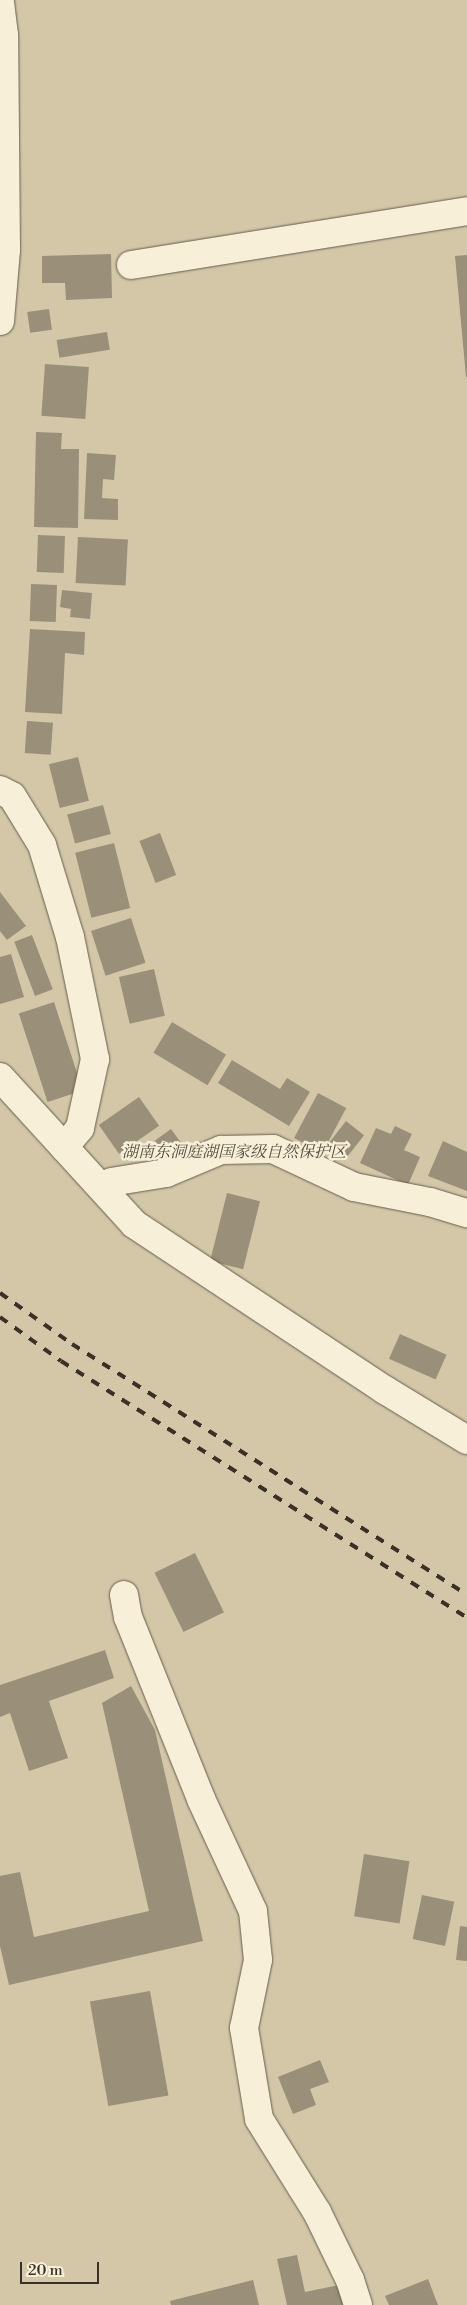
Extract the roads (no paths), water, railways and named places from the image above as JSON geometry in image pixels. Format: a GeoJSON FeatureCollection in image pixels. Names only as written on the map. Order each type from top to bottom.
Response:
{"type":"FeatureCollection","features":[{"type":"Feature","properties":{"kind":"street"},"geometry":{"type":"LineString","coordinates":[[0,0],[4,35],[6,250],[0,321]]}},
{"type":"Feature","properties":{"kind":"street"},"geometry":{"type":"LineString","coordinates":[[131,265],[467,211]]}},
{"type":"Feature","properties":{"kind":"street"},"geometry":{"type":"LineString","coordinates":[[0,790],[12,796],[42,844],[70,937],[95,1059],[80,1128],[64,1147]]}},
{"type":"Feature","properties":{"kind":"street"},"geometry":{"type":"LineString","coordinates":[[0,1076],[134,1224],[385,1390],[467,1440]]}},
{"type":"Feature","properties":{"kind":"street"},"geometry":{"type":"LineString","coordinates":[[111,1182],[166,1173],[221,1150],[273,1149],[354,1187],[430,1202],[467,1213]]}},
{"type":"Feature","properties":{"kind":"street"},"geometry":{"type":"LineString","coordinates":[[124,1595],[128,1617],[201,1799],[253,1911],[258,1960],[244,2028],[259,2119],[317,2212],[350,2280],[358,2305]]}},
{"type":"Feature","properties":{"kind":"railway"},"geometry":{"type":"LineString","coordinates":[[0,1293],[72,1344],[467,1595]]}},
{"type":"Feature","properties":{"kind":"railway"},"geometry":{"type":"LineString","coordinates":[[0,1317],[61,1361],[467,1618]]}},
{"type":"Feature","properties":{"kind":"park label","name":"湖南东洞庭湖国家级自然保护区"},"geometry":{"type":"Point","coordinates":[234,1152]}}]}
